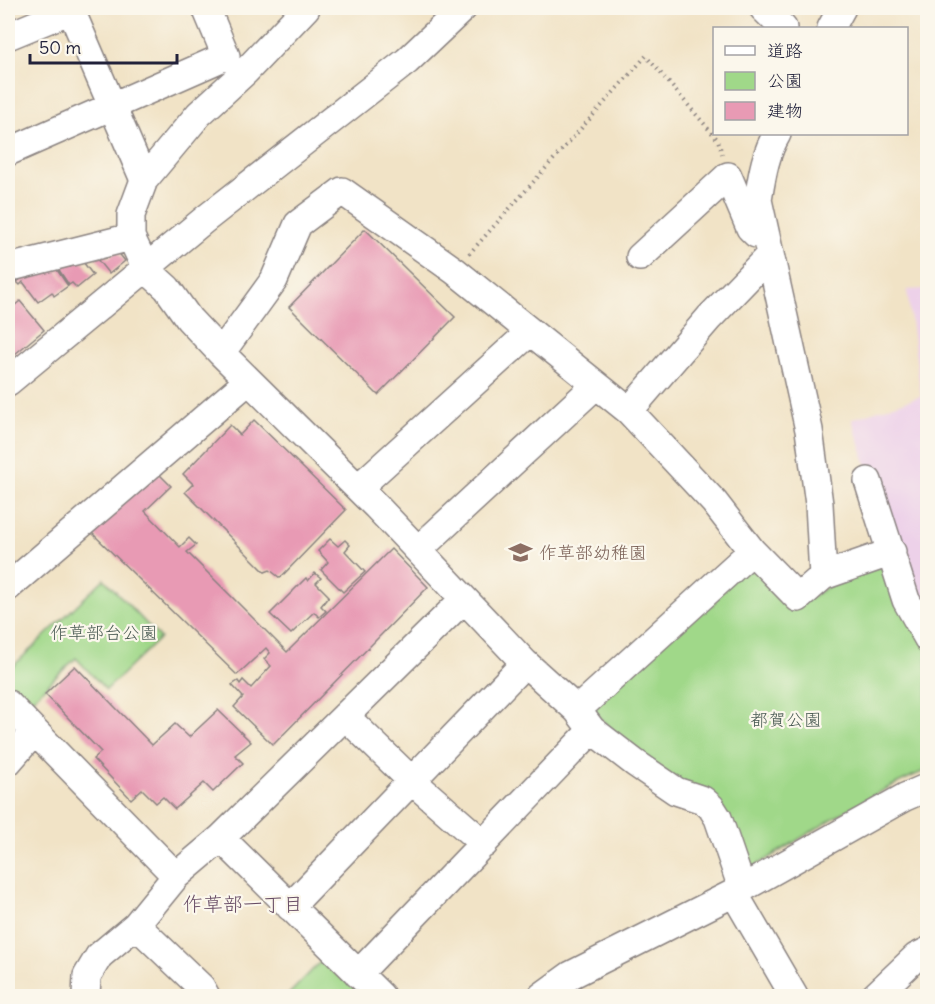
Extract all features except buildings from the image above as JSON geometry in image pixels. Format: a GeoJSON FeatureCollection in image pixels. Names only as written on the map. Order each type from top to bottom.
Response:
{"type":"FeatureCollection","features":[{"type":"Feature","properties":{"kind":"street"},"geometry":{"type":"LineString","coordinates":[[8,36],[72,8],[144,180]]}},
{"type":"Feature","properties":{"kind":"street"},"geometry":{"type":"LineString","coordinates":[[8,152],[226,56],[206,8]]}},
{"type":"Feature","properties":{"kind":"street"},"geometry":{"type":"LineString","coordinates":[[306,8],[246,71],[199,114],[144,180],[131,215],[131,237],[146,269],[167,288],[189,320],[248,381],[358,488],[525,663],[584,720],[635,763],[676,791],[702,800],[711,807],[718,818],[738,891],[794,996]]}},
{"type":"Feature","properties":{"kind":"street"},"geometry":{"type":"LineString","coordinates":[[8,382],[204,220],[407,62],[463,8]]}},
{"type":"Feature","properties":{"kind":"street"},"geometry":{"type":"LineString","coordinates":[[763,8],[782,27]]}},
{"type":"Feature","properties":{"kind":"street"},"geometry":{"type":"LineString","coordinates":[[832,27],[842,8]]}},
{"type":"Feature","properties":{"kind":"street"},"geometry":{"type":"LineString","coordinates":[[776,135],[770,146],[763,169],[758,200],[809,430],[819,504],[823,576]]}},
{"type":"Feature","properties":{"kind":"street"},"geometry":{"type":"LineString","coordinates":[[640,257],[728,176],[750,228],[768,249]]}},
{"type":"Feature","properties":{"kind":"street"},"geometry":{"type":"LineString","coordinates":[[221,353],[274,280],[298,224],[342,191],[455,271],[629,411],[714,502],[752,551],[798,598],[823,576],[892,552]]}},
{"type":"Feature","properties":{"kind":"street"},"geometry":{"type":"LineString","coordinates":[[8,268],[131,237]]}},
{"type":"Feature","properties":{"kind":"street"},"geometry":{"type":"LineString","coordinates":[[629,411],[768,249]]}},
{"type":"Feature","properties":{"kind":"street"},"geometry":{"type":"LineString","coordinates":[[358,488],[530,332]]}},
{"type":"Feature","properties":{"kind":"street"},"geometry":{"type":"LineString","coordinates":[[8,587],[248,381]]}},
{"type":"Feature","properties":{"kind":"street"},"geometry":{"type":"LineString","coordinates":[[417,550],[596,385]]}},
{"type":"Feature","properties":{"kind":"street"},"geometry":{"type":"LineString","coordinates":[[868,481],[906,600],[927,639]]}},
{"type":"Feature","properties":{"kind":"street"},"geometry":{"type":"LineString","coordinates":[[358,974],[484,844],[584,720],[752,551]]}},
{"type":"Feature","properties":{"kind":"street"},"geometry":{"type":"LineString","coordinates":[[86,996],[87,976],[99,956],[136,926],[176,876],[221,838],[464,599]]}},
{"type":"Feature","properties":{"kind":"street"},"geometry":{"type":"LineString","coordinates":[[290,907],[525,663]]}},
{"type":"Feature","properties":{"kind":"street"},"geometry":{"type":"LineString","coordinates":[[8,704],[176,876]]}},
{"type":"Feature","properties":{"kind":"street"},"geometry":{"type":"LineString","coordinates":[[345,716],[411,780],[484,844]]}},
{"type":"Feature","properties":{"kind":"street"},"geometry":{"type":"LineString","coordinates":[[8,762],[34,732]]}},
{"type":"Feature","properties":{"kind":"street"},"geometry":{"type":"LineString","coordinates":[[542,996],[571,975],[738,891],[904,796],[927,787]]}},
{"type":"Feature","properties":{"kind":"street"},"geometry":{"type":"LineString","coordinates":[[221,838],[381,996]]}},
{"type":"Feature","properties":{"kind":"street"},"geometry":{"type":"LineString","coordinates":[[136,926],[201,987],[206,996]]}},
{"type":"Feature","properties":{"kind":"street"},"geometry":{"type":"LineString","coordinates":[[875,996],[916,957],[927,951]]}},
{"type":"Feature","properties":{"kind":"path"},"geometry":{"type":"LineString","coordinates":[[455,271],[646,56],[713,134]]}},
{"type":"Feature","properties":{"kind":"path"},"geometry":{"type":"LineString","coordinates":[[714,135],[718,140],[728,176]]}},
{"type":"Feature","properties":{"kind":"shaded area"},"geometry":{"type":"Polygon","coordinates":[[[927,289],[927,630],[909,599],[852,419],[921,396],[907,290],[927,289]]]}},
{"type":"Feature","properties":{"kind":"green space","name":"都賀公園"},"geometry":{"type":"Polygon","coordinates":[[[886,549],[927,651],[927,770],[860,803],[752,868],[740,865],[722,809],[630,750],[590,707],[752,559],[793,609],[886,549]]]}},
{"type":"Feature","properties":{"kind":"green space","name":"作草部台公園"},"geometry":{"type":"Polygon","coordinates":[[[104,579],[160,638],[106,690],[76,658],[26,705],[8,686],[8,671],[104,579]]]}},
{"type":"Feature","properties":{"kind":"green space"},"geometry":{"type":"Polygon","coordinates":[[[323,959],[363,996],[287,996],[323,959]]]}},
{"type":"Feature","properties":{"kind":"place","name":"作草部幼稚園"},"geometry":{"type":"Point","coordinates":[521,553]}},
{"type":"Feature","properties":{"kind":"district","name":"作草部一丁目"},"geometry":{"type":"Point","coordinates":[243,904]}}]}
